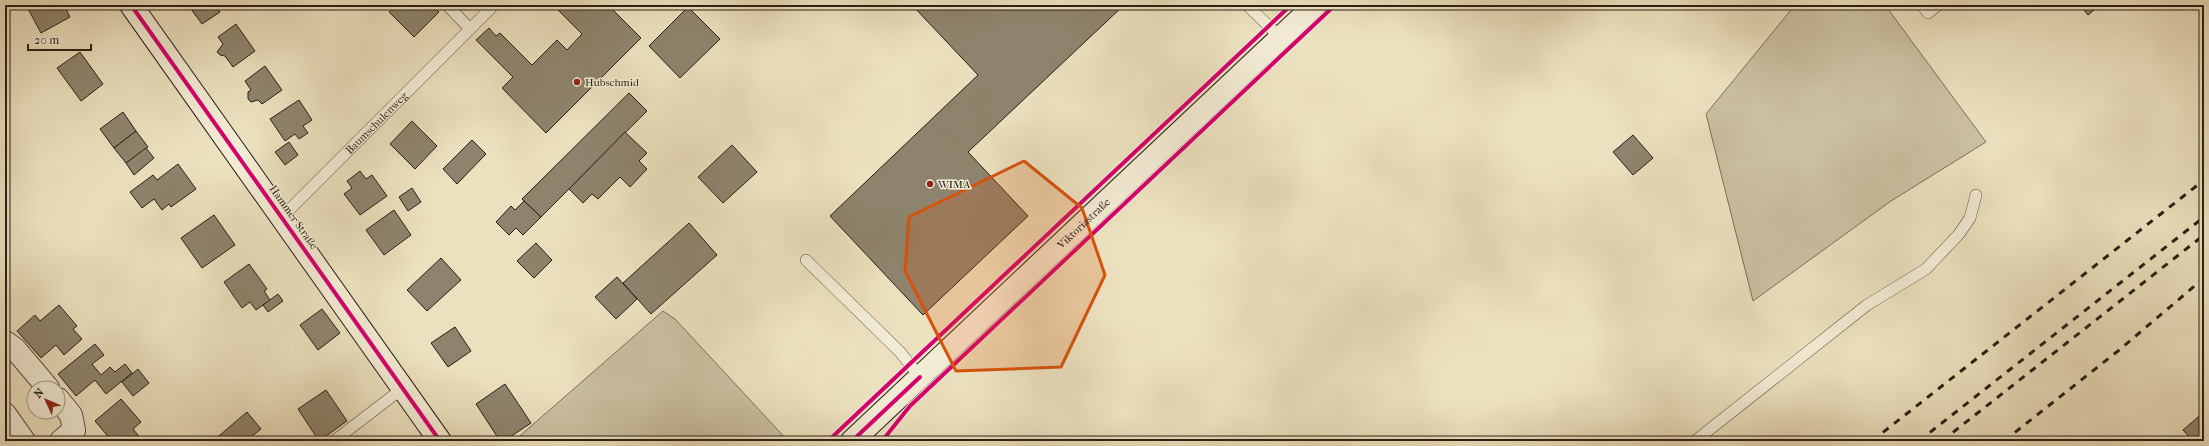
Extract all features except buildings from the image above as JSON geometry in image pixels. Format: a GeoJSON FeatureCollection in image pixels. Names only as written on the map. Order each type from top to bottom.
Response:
{"type":"FeatureCollection","features":[{"type":"Feature","properties":{"kind":"street","name":"Hammer Straße"},"geometry":{"type":"LineString","coordinates":[[131,5],[283,216],[440,441]]}},
{"type":"Feature","properties":{"kind":"street","name":"Viktoriastraße"},"geometry":{"type":"LineString","coordinates":[[852,441],[1281,38],[1314,5]]}},
{"type":"Feature","properties":{"kind":"street"},"geometry":{"type":"LineString","coordinates":[[5,345],[7,343],[15,349],[41,380]]}},
{"type":"Feature","properties":{"kind":"street"},"geometry":{"type":"LineString","coordinates":[[61,441],[74,430],[71,415],[66,409]]}},
{"type":"Feature","properties":{"kind":"street"},"geometry":{"type":"LineString","coordinates":[[5,414],[24,441]]}},
{"type":"Feature","properties":{"kind":"lane"},"geometry":{"type":"LineString","coordinates":[[447,5],[470,29]]}},
{"type":"Feature","properties":{"kind":"lane","name":"Baumschulenweg"},"geometry":{"type":"LineString","coordinates":[[283,216],[494,5]]}},
{"type":"Feature","properties":{"kind":"lane"},"geometry":{"type":"LineString","coordinates":[[1247,5],[1281,38]]}},
{"type":"Feature","properties":{"kind":"lane"},"geometry":{"type":"LineString","coordinates":[[1922,5],[1928,13],[1938,5]]}},
{"type":"Feature","properties":{"kind":"lane"},"geometry":{"type":"LineString","coordinates":[[1695,441],[1867,305],[1926,269],[1959,234],[1970,218],[1976,195]]}},
{"type":"Feature","properties":{"kind":"lane"},"geometry":{"type":"LineString","coordinates":[[806,260],[900,352],[920,377]]}},
{"type":"Feature","properties":{"kind":"lane"},"geometry":{"type":"LineString","coordinates":[[334,441],[403,388]]}},
{"type":"Feature","properties":{"kind":"highlighted area"},"geometry":{"type":"Polygon","coordinates":[[[1024,161],[1082,208],[1105,275],[1061,367],[956,371],[905,271],[909,217],[1024,161]]]}},
{"type":"Feature","properties":{"kind":"shaded area"},"geometry":{"type":"Polygon","coordinates":[[[1795,5],[1885,5],[1986,142],[1891,201],[1753,301],[1706,114],[1795,5]]]}},
{"type":"Feature","properties":{"kind":"shaded area"},"geometry":{"type":"Polygon","coordinates":[[[663,311],[675,319],[788,441],[514,441],[663,311]]]}},
{"type":"Feature","properties":{"kind":"railway"},"geometry":{"type":"LineString","coordinates":[[1872,441],[2204,180]]}},
{"type":"Feature","properties":{"kind":"railway"},"geometry":{"type":"LineString","coordinates":[[1919,441],[2204,217]]}},
{"type":"Feature","properties":{"kind":"railway"},"geometry":{"type":"LineString","coordinates":[[1942,441],[2204,235]]}},
{"type":"Feature","properties":{"kind":"railway"},"geometry":{"type":"LineString","coordinates":[[2004,441],[2118,351],[2204,278]]}},
{"type":"Feature","properties":{"kind":"cycle path"},"geometry":{"type":"LineString","coordinates":[[131,5],[440,441]]}},
{"type":"Feature","properties":{"kind":"cycle path"},"geometry":{"type":"LineString","coordinates":[[828,441],[1291,5]]}},
{"type":"Feature","properties":{"kind":"cycle path"},"geometry":{"type":"LineString","coordinates":[[882,441],[910,406],[1335,5]]}},
{"type":"Feature","properties":{"kind":"cycle path"},"geometry":{"type":"LineString","coordinates":[[852,441],[920,377]]}},
{"type":"Feature","properties":{"kind":"place","name":"Hubschmid"},"geometry":{"type":"Point","coordinates":[577,82]}},
{"type":"Feature","properties":{"kind":"place","name":"WIMA"},"geometry":{"type":"Point","coordinates":[930,184]}}]}
